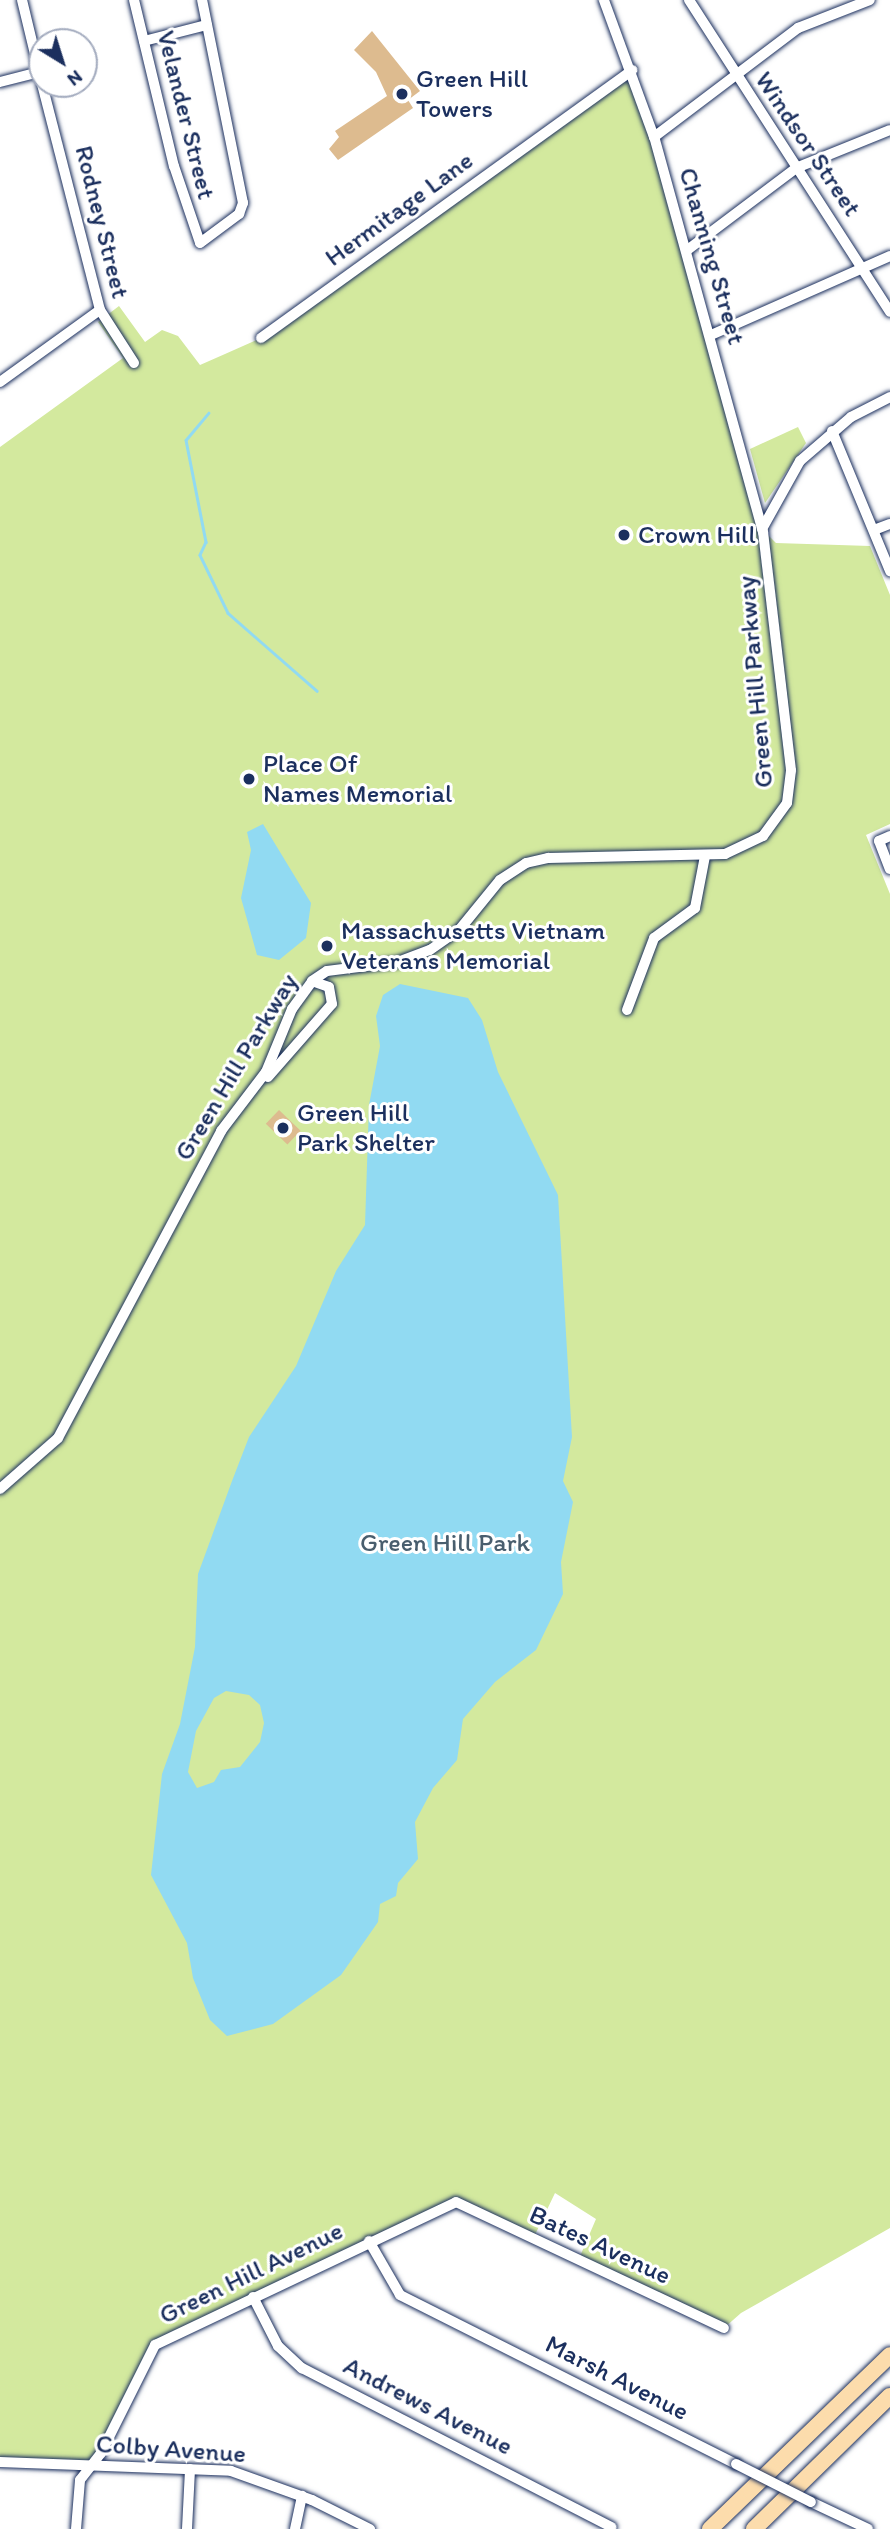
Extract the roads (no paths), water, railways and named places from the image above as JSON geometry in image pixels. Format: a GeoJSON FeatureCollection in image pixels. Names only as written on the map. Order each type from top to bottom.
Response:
{"type":"FeatureCollection","features":[{"type":"Feature","properties":{"kind":"highway"},"geometry":{"type":"LineString","coordinates":[[710,2529],[890,2355]]}},
{"type":"Feature","properties":{"kind":"highway"},"geometry":{"type":"LineString","coordinates":[[754,2529],[890,2396]]}},
{"type":"Feature","properties":{"kind":"street","name":"Rodney Street"},"geometry":{"type":"LineString","coordinates":[[22,0],[29,28]]}},
{"type":"Feature","properties":{"kind":"street","name":"Velander Street"},"geometry":{"type":"LineString","coordinates":[[134,0],[195,242],[239,214],[243,203],[207,25]]}},
{"type":"Feature","properties":{"kind":"street"},"geometry":{"type":"LineString","coordinates":[[144,41],[207,25],[202,0]]}},
{"type":"Feature","properties":{"kind":"street","name":"Channing Street"},"geometry":{"type":"LineString","coordinates":[[604,0],[633,70],[654,137],[711,335],[762,529]]}},
{"type":"Feature","properties":{"kind":"street","name":"Windsor Street"},"geometry":{"type":"LineString","coordinates":[[689,0],[735,76],[890,312]]}},
{"type":"Feature","properties":{"kind":"street"},"geometry":{"type":"LineString","coordinates":[[654,137],[798,28],[870,0]]}},
{"type":"Feature","properties":{"kind":"street","name":"Hermitage Lane"},"geometry":{"type":"LineString","coordinates":[[261,338],[633,70]]}},
{"type":"Feature","properties":{"kind":"street"},"geometry":{"type":"LineString","coordinates":[[0,82],[28,81]]}},
{"type":"Feature","properties":{"kind":"street","name":"Rodney Street"},"geometry":{"type":"LineString","coordinates":[[46,98],[100,310],[134,363]]}},
{"type":"Feature","properties":{"kind":"street"},"geometry":{"type":"LineString","coordinates":[[686,251],[796,168],[890,130]]}},
{"type":"Feature","properties":{"kind":"street"},"geometry":{"type":"LineString","coordinates":[[711,335],[890,256]]}},
{"type":"Feature","properties":{"kind":"street"},"geometry":{"type":"LineString","coordinates":[[0,382],[100,310]]}},
{"type":"Feature","properties":{"kind":"street"},"geometry":{"type":"LineString","coordinates":[[762,529],[785,482],[832,431],[890,397]]}},
{"type":"Feature","properties":{"kind":"street"},"geometry":{"type":"LineString","coordinates":[[832,431],[890,571]]}},
{"type":"Feature","properties":{"kind":"street"},"geometry":{"type":"LineString","coordinates":[[874,530],[890,524]]}},
{"type":"Feature","properties":{"kind":"street","name":"Green Hill Parkway"},"geometry":{"type":"LineString","coordinates":[[0,1489],[58,1438],[221,1131],[251,1094],[271,1063],[292,1009],[312,981],[327,971],[398,962],[430,950],[460,929],[504,877],[533,861],[705,856],[738,850],[760,839],[778,821],[791,792],[762,529]]}},
{"type":"Feature","properties":{"kind":"street"},"geometry":{"type":"LineString","coordinates":[[884,838],[890,869]]}},
{"type":"Feature","properties":{"kind":"street"},"geometry":{"type":"LineString","coordinates":[[627,1010],[654,938],[695,908],[705,856]]}},
{"type":"Feature","properties":{"kind":"street"},"geometry":{"type":"LineString","coordinates":[[251,1094],[332,1004],[329,987],[312,981]]}},
{"type":"Feature","properties":{"kind":"street","name":"Green Hill Avenue"},"geometry":{"type":"LineString","coordinates":[[87,2466],[101,2453],[155,2345],[369,2241],[456,2202]]}},
{"type":"Feature","properties":{"kind":"street","name":"Bates Avenue"},"geometry":{"type":"LineString","coordinates":[[456,2202],[724,2328]]}},
{"type":"Feature","properties":{"kind":"street","name":"Marsh Avenue"},"geometry":{"type":"LineString","coordinates":[[369,2241],[400,2295],[868,2529]]}},
{"type":"Feature","properties":{"kind":"street","name":"Andrews Avenue"},"geometry":{"type":"LineString","coordinates":[[253,2297],[278,2346],[302,2368],[611,2527]]}},
{"type":"Feature","properties":{"kind":"street","name":"Colby Avenue"},"geometry":{"type":"LineString","coordinates":[[0,2462],[190,2469],[252,2476],[302,2496],[370,2529]]}},
{"type":"Feature","properties":{"kind":"street"},"geometry":{"type":"LineString","coordinates":[[76,2529],[80,2480],[87,2466]]}},
{"type":"Feature","properties":{"kind":"street"},"geometry":{"type":"LineString","coordinates":[[187,2529],[190,2469]]}},
{"type":"Feature","properties":{"kind":"street"},"geometry":{"type":"LineString","coordinates":[[295,2529],[302,2496]]}},
{"type":"Feature","properties":{"kind":"water"},"geometry":{"type":"Polygon","coordinates":[[[263,824],[311,903],[306,938],[279,960],[257,955],[241,898],[251,850],[247,832],[263,824]]]}},
{"type":"Feature","properties":{"kind":"water"},"geometry":{"type":"Polygon","coordinates":[[[400,984],[468,998],[482,1020],[498,1072],[558,1195],[572,1437],[563,1481],[573,1502],[561,1562],[563,1594],[536,1650],[495,1682],[463,1719],[457,1760],[433,1788],[415,1822],[418,1859],[398,1883],[396,1896],[380,1904],[378,1922],[341,1975],[273,2024],[227,2036],[210,2020],[193,1978],[187,1943],[151,1875],[162,1774],[180,1724],[195,1647],[198,1574],[232,1481],[249,1437],[296,1366],[336,1271],[365,1225],[369,1105],[380,1046],[376,1016],[383,995],[400,984]],[[226,1691],[214,1698],[196,1731],[188,1772],[197,1788],[214,1782],[221,1770],[240,1767],[260,1742],[264,1723],[260,1705],[249,1695],[226,1691]]]}},
{"type":"Feature","properties":{"kind":"waterway"},"geometry":{"type":"LineString","coordinates":[[209,413],[186,440],[206,542],[200,555],[228,613],[317,691]]}},
{"type":"Feature","properties":{"kind":"place","name":"Green Hill Towers"},"geometry":{"type":"Point","coordinates":[402,94]}},
{"type":"Feature","properties":{"kind":"place","name":"Crown Hill"},"geometry":{"type":"Point","coordinates":[624,535]}},
{"type":"Feature","properties":{"kind":"place","name":"Place Of Names Memorial"},"geometry":{"type":"Point","coordinates":[249,779]}},
{"type":"Feature","properties":{"kind":"place","name":"Massachusetts Vietnam Veterans Memorial"},"geometry":{"type":"Point","coordinates":[327,946]}},
{"type":"Feature","properties":{"kind":"place","name":"Green Hill Park Shelter"},"geometry":{"type":"Point","coordinates":[283,1128]}},
{"type":"Feature","properties":{"kind":"park label","name":"Green Hill Park"},"geometry":{"type":"Point","coordinates":[445,1543]}}]}
